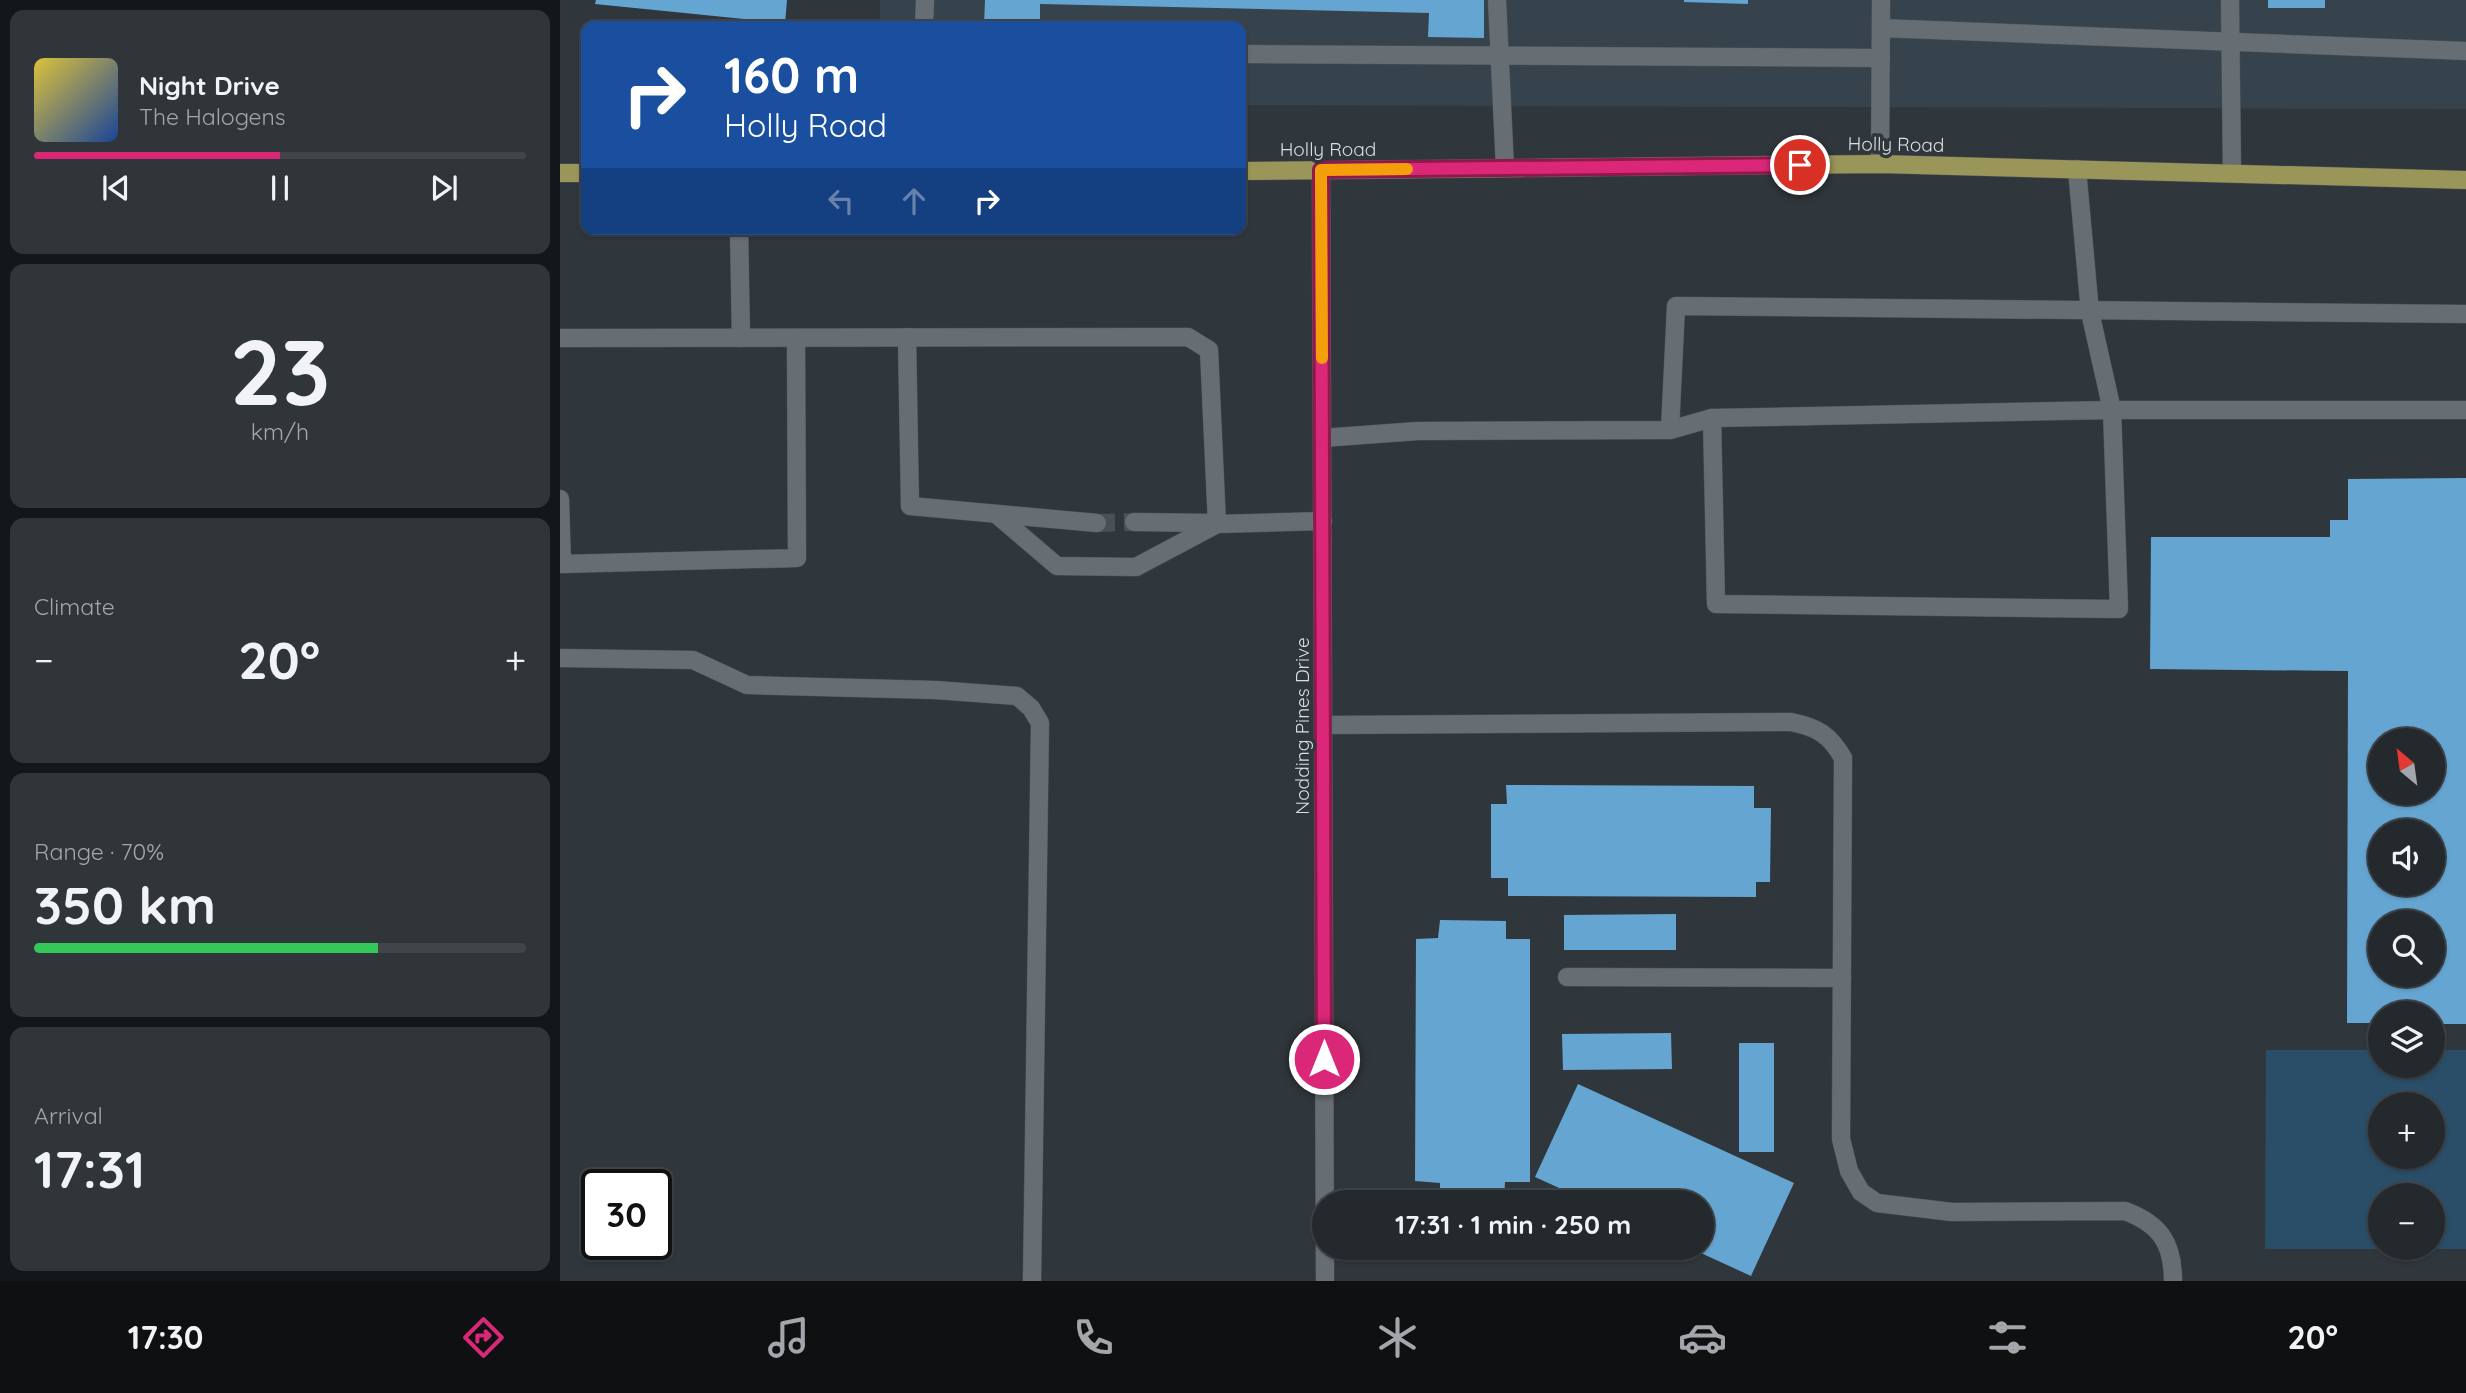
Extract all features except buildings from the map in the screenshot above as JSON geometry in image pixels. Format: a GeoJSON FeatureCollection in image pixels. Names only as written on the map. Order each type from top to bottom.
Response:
{"type":"FeatureCollection","features":[{"type":"Feature","properties":{"kind":"main road","name":"Holly Road"},"geometry":{"type":"LineString","coordinates":[[1246,171],[1880,164],[2466,180]]}},
{"type":"Feature","properties":{"kind":"main road"},"geometry":{"type":"LineString","coordinates":[[560,173],[581,173]]}},
{"type":"Feature","properties":{"kind":"street"},"geometry":{"type":"LineString","coordinates":[[924,21],[925,0]]}},
{"type":"Feature","properties":{"kind":"street"},"geometry":{"type":"LineString","coordinates":[[1497,0],[1497,54],[1504,168]]}},
{"type":"Feature","properties":{"kind":"street"},"geometry":{"type":"LineString","coordinates":[[1880,164],[1881,0]]}},
{"type":"Feature","properties":{"kind":"street"},"geometry":{"type":"LineString","coordinates":[[2230,0],[2232,173]]}},
{"type":"Feature","properties":{"kind":"street"},"geometry":{"type":"LineString","coordinates":[[1881,29],[2466,51]]}},
{"type":"Feature","properties":{"kind":"street"},"geometry":{"type":"LineString","coordinates":[[1246,54],[1881,58]]}},
{"type":"Feature","properties":{"kind":"street"},"geometry":{"type":"LineString","coordinates":[[1712,418],[1716,604],[2119,609],[2112,410],[2090,312],[2077,169]]}},
{"type":"Feature","properties":{"kind":"street","name":"Nodding Pines Drive"},"geometry":{"type":"LineString","coordinates":[[1321,170],[1325,1281]]}},
{"type":"Feature","properties":{"kind":"street"},"geometry":{"type":"LineString","coordinates":[[739,235],[741,338]]}},
{"type":"Feature","properties":{"kind":"street"},"geometry":{"type":"LineString","coordinates":[[1670,430],[1676,306],[2466,314]]}},
{"type":"Feature","properties":{"kind":"street"},"geometry":{"type":"LineString","coordinates":[[907,337],[910,506],[1097,523]]}},
{"type":"Feature","properties":{"kind":"street"},"geometry":{"type":"LineString","coordinates":[[560,338],[1188,337],[1209,350],[1217,524]]}},
{"type":"Feature","properties":{"kind":"street"},"geometry":{"type":"LineString","coordinates":[[560,499],[562,564],[797,558],[796,338]]}},
{"type":"Feature","properties":{"kind":"street"},"geometry":{"type":"LineString","coordinates":[[1322,438],[1418,431],[1670,430],[1712,418],[2112,410],[2466,410]]}},
{"type":"Feature","properties":{"kind":"street"},"geometry":{"type":"LineString","coordinates":[[996,514],[1057,566],[1136,567],[1217,524]]}},
{"type":"Feature","properties":{"kind":"street"},"geometry":{"type":"LineString","coordinates":[[1134,522],[1217,524],[1322,521]]}},
{"type":"Feature","properties":{"kind":"street"},"geometry":{"type":"LineString","coordinates":[[560,658],[692,660],[747,685],[935,690],[1017,696],[1031,708],[1040,723],[1032,1281]]}},
{"type":"Feature","properties":{"kind":"street"},"geometry":{"type":"LineString","coordinates":[[1323,725],[1791,722],[1812,726],[1832,739],[1843,758],[1841,1139],[1849,1171],[1861,1192],[1877,1203],[1952,1212],[2125,1211],[2150,1220],[2167,1244],[2173,1264],[2173,1281]]}},
{"type":"Feature","properties":{"kind":"street"},"geometry":{"type":"LineString","coordinates":[[1567,977],[1842,978]]}},
{"type":"Feature","properties":{"kind":"shaded area"},"geometry":{"type":"Polygon","coordinates":[[[880,0],[2466,0],[2466,109],[1246,105],[1246,21],[880,21],[880,0]]]}},
{"type":"Feature","properties":{"kind":"shaded area"},"geometry":{"type":"Polygon","coordinates":[[[2266,1050],[2368,1050],[2368,1078],[2445,1078],[2445,1050],[2466,1050],[2466,1249],[2445,1249],[2445,1183],[2368,1183],[2368,1249],[2265,1249],[2266,1050]]]}},
{"type":"Feature","properties":{"kind":"tunnel"},"geometry":{"type":"LineString","coordinates":[[1097,523],[1134,522]]}},
{"type":"Feature","properties":{"kind":"slow traffic"},"geometry":{"type":"LineString","coordinates":[[1322,358],[1321,170],[1407,169]]}},
{"type":"Feature","properties":{"kind":"route"},"geometry":{"type":"LineString","coordinates":[[1324,1059],[1321,170],[1800,165]]}}]}
